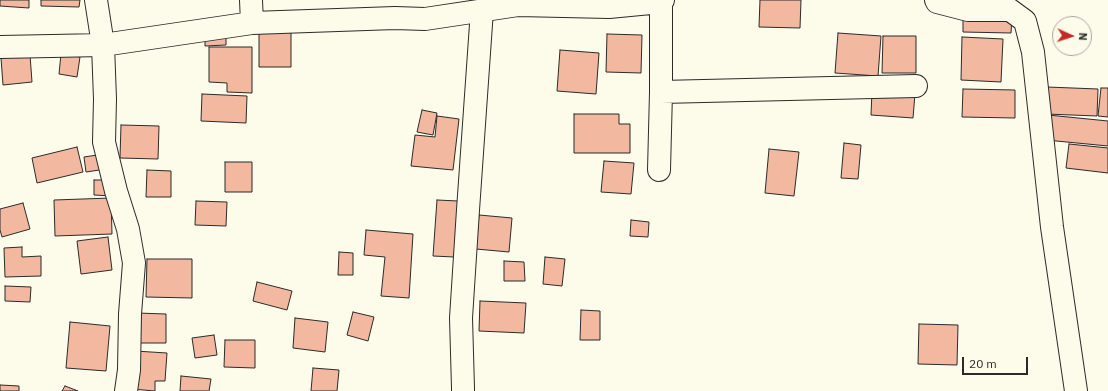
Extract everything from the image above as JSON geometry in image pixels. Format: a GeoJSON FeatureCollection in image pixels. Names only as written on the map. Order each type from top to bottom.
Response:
{"type":"FeatureCollection","features":[{"type":"Feature","properties":{"kind":"street"},"geometry":{"type":"LineString","coordinates":[[96,0],[103,45],[105,99],[104,142],[116,192],[128,229],[134,262],[130,314],[129,370],[126,391]]}},
{"type":"Feature","properties":{"kind":"street"},"geometry":{"type":"LineString","coordinates":[[251,0],[252,23]]}},
{"type":"Feature","properties":{"kind":"street"},"geometry":{"type":"LineString","coordinates":[[936,0],[937,2],[968,10],[1010,10],[1025,21],[1033,52],[1052,227],[1076,391]]}},
{"type":"Feature","properties":{"kind":"street"},"geometry":{"type":"LineString","coordinates":[[0,47],[103,45],[252,23],[395,18],[425,19],[518,5],[609,7],[662,1],[659,170]]}},
{"type":"Feature","properties":{"kind":"street"},"geometry":{"type":"LineString","coordinates":[[463,391],[461,318],[482,10]]}},
{"type":"Feature","properties":{"kind":"street"},"geometry":{"type":"LineString","coordinates":[[661,92],[916,86]]}},
{"type":"Feature","properties":{"kind":"building"},"geometry":{"type":"Polygon","coordinates":[[[0,0],[29,0],[29,8],[0,6],[0,0]]]}},
{"type":"Feature","properties":{"kind":"building"},"geometry":{"type":"Polygon","coordinates":[[[41,0],[80,0],[79,7],[41,6],[41,0]]]}},
{"type":"Feature","properties":{"kind":"building"},"geometry":{"type":"Polygon","coordinates":[[[760,0],[801,0],[800,28],[759,27],[760,0]]]}},
{"type":"Feature","properties":{"kind":"building"},"geometry":{"type":"Polygon","coordinates":[[[963,16],[1012,17],[1011,33],[963,32],[963,16]]]}},
{"type":"Feature","properties":{"kind":"building"},"geometry":{"type":"Polygon","coordinates":[[[259,25],[291,25],[291,67],[259,67],[259,25]]]}},
{"type":"Feature","properties":{"kind":"building"},"geometry":{"type":"Polygon","coordinates":[[[226,31],[226,45],[205,46],[205,32],[226,31]]]}},
{"type":"Feature","properties":{"kind":"building"},"geometry":{"type":"Polygon","coordinates":[[[838,33],[881,36],[878,76],[835,73],[838,33]]]}},
{"type":"Feature","properties":{"kind":"building"},"geometry":{"type":"Polygon","coordinates":[[[607,34],[642,35],[641,73],[606,72],[607,34]]]}},
{"type":"Feature","properties":{"kind":"building"},"geometry":{"type":"Polygon","coordinates":[[[883,36],[916,36],[916,73],[882,73],[883,36]]]}},
{"type":"Feature","properties":{"kind":"building"},"geometry":{"type":"Polygon","coordinates":[[[962,37],[1003,39],[1001,82],[961,80],[962,37]]]}},
{"type":"Feature","properties":{"kind":"building"},"geometry":{"type":"Polygon","coordinates":[[[209,47],[252,47],[252,93],[227,92],[227,83],[209,82],[209,47]]]}},
{"type":"Feature","properties":{"kind":"building"},"geometry":{"type":"Polygon","coordinates":[[[560,50],[599,53],[596,94],[557,91],[560,50]]]}},
{"type":"Feature","properties":{"kind":"building"},"geometry":{"type":"Polygon","coordinates":[[[61,54],[80,57],[77,77],[59,74],[61,54]]]}},
{"type":"Feature","properties":{"kind":"building"},"geometry":{"type":"Polygon","coordinates":[[[30,55],[32,82],[3,85],[1,58],[30,55]]]}},
{"type":"Feature","properties":{"kind":"building"},"geometry":{"type":"Polygon","coordinates":[[[1047,87],[1098,89],[1097,116],[1046,114],[1047,87]]]}},
{"type":"Feature","properties":{"kind":"building"},"geometry":{"type":"Polygon","coordinates":[[[1101,88],[1108,88],[1108,117],[1098,116],[1101,88]]]}},
{"type":"Feature","properties":{"kind":"building"},"geometry":{"type":"Polygon","coordinates":[[[963,89],[1015,90],[1015,118],[962,117],[963,89]]]}},
{"type":"Feature","properties":{"kind":"building"},"geometry":{"type":"Polygon","coordinates":[[[872,91],[915,94],[913,118],[871,115],[872,91]]]}},
{"type":"Feature","properties":{"kind":"building"},"geometry":{"type":"Polygon","coordinates":[[[202,94],[247,96],[246,123],[201,121],[202,94]]]}},
{"type":"Feature","properties":{"kind":"building"},"geometry":{"type":"Polygon","coordinates":[[[422,110],[437,113],[433,135],[417,132],[422,110]]]}},
{"type":"Feature","properties":{"kind":"building"},"geometry":{"type":"Polygon","coordinates":[[[574,114],[619,114],[619,124],[630,124],[630,153],[574,153],[574,114]]]}},
{"type":"Feature","properties":{"kind":"building"},"geometry":{"type":"Polygon","coordinates":[[[1048,115],[1108,121],[1108,146],[1046,140],[1048,115]]]}},
{"type":"Feature","properties":{"kind":"building"},"geometry":{"type":"Polygon","coordinates":[[[437,116],[459,119],[453,170],[411,166],[415,135],[435,137],[437,116]]]}},
{"type":"Feature","properties":{"kind":"building"},"geometry":{"type":"Polygon","coordinates":[[[121,125],[159,126],[158,159],[120,158],[121,125]]]}},
{"type":"Feature","properties":{"kind":"building"},"geometry":{"type":"Polygon","coordinates":[[[844,143],[861,145],[858,179],[841,178],[844,143]]]}},
{"type":"Feature","properties":{"kind":"building"},"geometry":{"type":"Polygon","coordinates":[[[1069,144],[1108,148],[1108,173],[1066,168],[1069,144]]]}},
{"type":"Feature","properties":{"kind":"building"},"geometry":{"type":"Polygon","coordinates":[[[77,147],[83,172],[37,183],[32,158],[77,147]]]}},
{"type":"Feature","properties":{"kind":"building"},"geometry":{"type":"Polygon","coordinates":[[[769,149],[799,152],[794,196],[765,193],[769,149]]]}},
{"type":"Feature","properties":{"kind":"building"},"geometry":{"type":"Polygon","coordinates":[[[104,154],[106,169],[86,172],[84,157],[104,154]]]}},
{"type":"Feature","properties":{"kind":"building"},"geometry":{"type":"Polygon","coordinates":[[[604,161],[634,163],[631,194],[601,192],[604,161]]]}},
{"type":"Feature","properties":{"kind":"building"},"geometry":{"type":"Polygon","coordinates":[[[225,162],[252,162],[252,192],[225,192],[225,162]]]}},
{"type":"Feature","properties":{"kind":"building"},"geometry":{"type":"Polygon","coordinates":[[[147,170],[171,171],[171,197],[146,197],[147,170]]]}},
{"type":"Feature","properties":{"kind":"building"},"geometry":{"type":"Polygon","coordinates":[[[94,180],[112,180],[112,196],[94,195],[94,180]]]}},
{"type":"Feature","properties":{"kind":"building"},"geometry":{"type":"Polygon","coordinates":[[[111,198],[112,234],[55,236],[54,200],[111,198]]]}},
{"type":"Feature","properties":{"kind":"building"},"geometry":{"type":"Polygon","coordinates":[[[437,200],[458,201],[454,257],[433,256],[437,200]]]}},
{"type":"Feature","properties":{"kind":"building"},"geometry":{"type":"Polygon","coordinates":[[[196,201],[227,202],[226,226],[195,225],[196,201]]]}},
{"type":"Feature","properties":{"kind":"building"},"geometry":{"type":"Polygon","coordinates":[[[23,203],[30,229],[2,237],[0,230],[0,209],[23,203]]]}},
{"type":"Feature","properties":{"kind":"building"},"geometry":{"type":"Polygon","coordinates":[[[479,215],[512,218],[509,252],[476,249],[479,215]]]}},
{"type":"Feature","properties":{"kind":"building"},"geometry":{"type":"Polygon","coordinates":[[[631,220],[649,222],[648,237],[630,236],[631,220]]]}},
{"type":"Feature","properties":{"kind":"building"},"geometry":{"type":"Polygon","coordinates":[[[366,230],[413,234],[409,298],[381,296],[385,257],[364,255],[366,230]]]}},
{"type":"Feature","properties":{"kind":"building"},"geometry":{"type":"Polygon","coordinates":[[[108,237],[112,270],[81,274],[77,241],[108,237]]]}},
{"type":"Feature","properties":{"kind":"building"},"geometry":{"type":"Polygon","coordinates":[[[22,247],[22,257],[41,256],[41,276],[5,277],[4,248],[22,247]]]}},
{"type":"Feature","properties":{"kind":"building"},"geometry":{"type":"Polygon","coordinates":[[[339,252],[353,253],[353,275],[338,275],[339,252]]]}},
{"type":"Feature","properties":{"kind":"building"},"geometry":{"type":"Polygon","coordinates":[[[545,257],[565,259],[562,286],[543,284],[545,257]]]}},
{"type":"Feature","properties":{"kind":"building"},"geometry":{"type":"Polygon","coordinates":[[[147,259],[192,259],[192,298],[146,297],[147,259]]]}},
{"type":"Feature","properties":{"kind":"building"},"geometry":{"type":"Polygon","coordinates":[[[504,261],[524,262],[525,281],[504,281],[504,261]]]}},
{"type":"Feature","properties":{"kind":"building"},"geometry":{"type":"Polygon","coordinates":[[[257,282],[292,291],[287,310],[253,301],[257,282]]]}},
{"type":"Feature","properties":{"kind":"building"},"geometry":{"type":"Polygon","coordinates":[[[5,286],[31,287],[30,302],[5,301],[5,286]]]}},
{"type":"Feature","properties":{"kind":"building"},"geometry":{"type":"Polygon","coordinates":[[[480,301],[526,303],[524,333],[479,331],[480,301]]]}},
{"type":"Feature","properties":{"kind":"building"},"geometry":{"type":"Polygon","coordinates":[[[581,310],[600,311],[600,340],[580,340],[581,310]]]}},
{"type":"Feature","properties":{"kind":"building"},"geometry":{"type":"Polygon","coordinates":[[[353,312],[374,317],[368,341],[347,335],[353,312]]]}},
{"type":"Feature","properties":{"kind":"building"},"geometry":{"type":"Polygon","coordinates":[[[137,313],[166,314],[166,343],[137,343],[137,313]]]}},
{"type":"Feature","properties":{"kind":"building"},"geometry":{"type":"Polygon","coordinates":[[[295,318],[328,322],[325,352],[293,348],[295,318]]]}},
{"type":"Feature","properties":{"kind":"building"},"geometry":{"type":"Polygon","coordinates":[[[70,322],[110,326],[106,371],[66,368],[70,322]]]}},
{"type":"Feature","properties":{"kind":"building"},"geometry":{"type":"Polygon","coordinates":[[[919,324],[958,325],[957,365],[918,364],[919,324]]]}},
{"type":"Feature","properties":{"kind":"building"},"geometry":{"type":"Polygon","coordinates":[[[214,335],[217,355],[195,358],[192,338],[214,335]]]}},
{"type":"Feature","properties":{"kind":"building"},"geometry":{"type":"Polygon","coordinates":[[[225,340],[255,340],[255,368],[224,367],[225,340]]]}},
{"type":"Feature","properties":{"kind":"building"},"geometry":{"type":"Polygon","coordinates":[[[135,351],[167,353],[165,381],[155,381],[155,391],[132,389],[135,351]]]}},
{"type":"Feature","properties":{"kind":"building"},"geometry":{"type":"Polygon","coordinates":[[[313,368],[339,370],[337,391],[311,391],[313,368]]]}},
{"type":"Feature","properties":{"kind":"building"},"geometry":{"type":"Polygon","coordinates":[[[181,376],[211,379],[209,391],[180,391],[181,376]]]}},
{"type":"Feature","properties":{"kind":"building"},"geometry":{"type":"Polygon","coordinates":[[[0,385],[19,386],[19,391],[0,391],[0,385]]]}},
{"type":"Feature","properties":{"kind":"building"},"geometry":{"type":"Polygon","coordinates":[[[65,386],[78,391],[62,391],[65,386]]]}}]}
